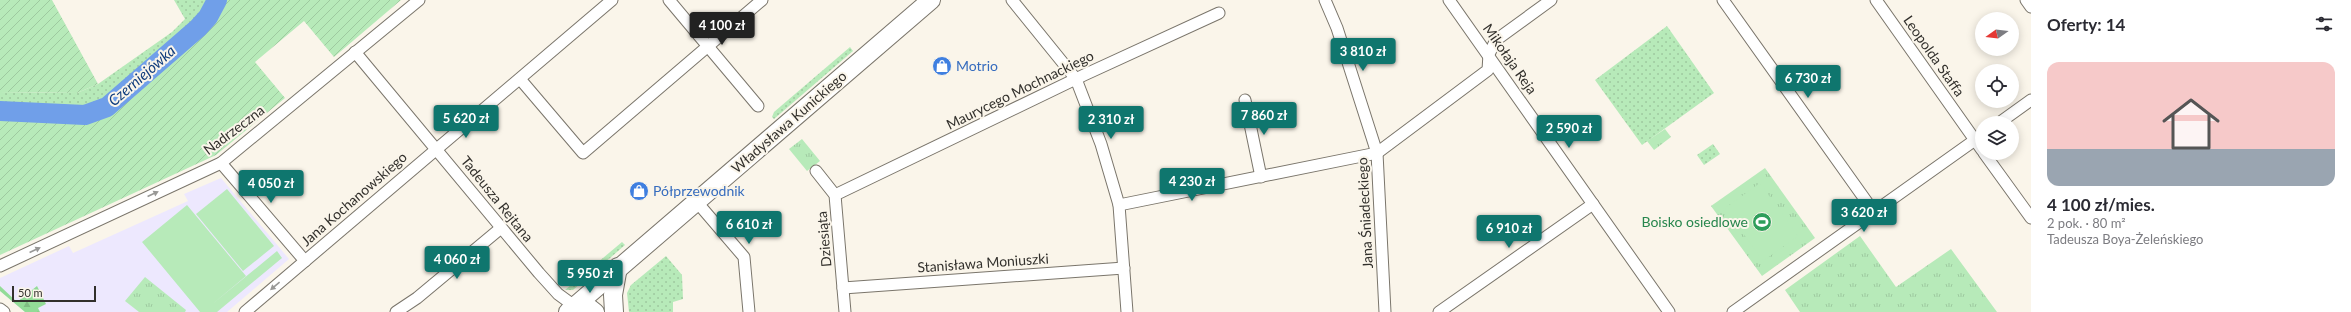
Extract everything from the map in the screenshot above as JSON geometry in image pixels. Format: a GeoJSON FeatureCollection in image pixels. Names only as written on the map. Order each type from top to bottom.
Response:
{"type":"FeatureCollection","features":[{"type":"Feature","properties":{"kind":"main road","name":"Władysława Kunickiego"},"geometry":{"type":"LineString","coordinates":[[570,310],[696,200],[931,0]]}},
{"type":"Feature","properties":{"kind":"main road"},"geometry":{"type":"LineString","coordinates":[[614,312],[613,295],[618,267]]}},
{"type":"Feature","properties":{"kind":"street","name":"Nadrzeczna"},"geometry":{"type":"LineString","coordinates":[[0,266],[221,162],[418,0]]}},
{"type":"Feature","properties":{"kind":"street","name":"Jana Kochanowskiego"},"geometry":{"type":"LineString","coordinates":[[245,312],[436,148],[520,79],[612,0]]}},
{"type":"Feature","properties":{"kind":"street"},"geometry":{"type":"LineString","coordinates":[[669,0],[758,106]]}},
{"type":"Feature","properties":{"kind":"street"},"geometry":{"type":"LineString","coordinates":[[520,79],[583,153],[762,0]]}},
{"type":"Feature","properties":{"kind":"street"},"geometry":{"type":"LineString","coordinates":[[1012,0],[1076,79],[1101,144],[1119,205],[1127,312]]}},
{"type":"Feature","properties":{"kind":"street","name":"Jana Śniadeckiego"},"geometry":{"type":"LineString","coordinates":[[1325,0],[1337,28],[1377,153],[1385,312]]}},
{"type":"Feature","properties":{"kind":"street","name":"Mikołaja Reja"},"geometry":{"type":"LineString","coordinates":[[1449,0],[1489,54],[1669,312]]}},
{"type":"Feature","properties":{"kind":"street"},"geometry":{"type":"LineString","coordinates":[[1119,205],[1377,153],[1488,70],[1489,54],[1496,40],[1551,0]]}},
{"type":"Feature","properties":{"kind":"street"},"geometry":{"type":"LineString","coordinates":[[1723,0],[1874,212]]}},
{"type":"Feature","properties":{"kind":"street","name":"Leopolda Staffa"},"geometry":{"type":"LineString","coordinates":[[1876,0],[1975,133]]}},
{"type":"Feature","properties":{"kind":"street"},"geometry":{"type":"LineString","coordinates":[[2026,0],[2031,7]]}},
{"type":"Feature","properties":{"kind":"street","name":"Maurycego Mochnackiego"},"geometry":{"type":"LineString","coordinates":[[835,195],[1076,79],[1219,13]]}},
{"type":"Feature","properties":{"kind":"street","name":"Tadeusza Rejtana"},"geometry":{"type":"LineString","coordinates":[[355,52],[570,310]]}},
{"type":"Feature","properties":{"kind":"street"},"geometry":{"type":"LineString","coordinates":[[1245,100],[1261,176]]}},
{"type":"Feature","properties":{"kind":"street"},"geometry":{"type":"LineString","coordinates":[[2009,116],[2031,100]]}},
{"type":"Feature","properties":{"kind":"street"},"geometry":{"type":"LineString","coordinates":[[1733,312],[1975,139]]}},
{"type":"Feature","properties":{"kind":"street"},"geometry":{"type":"LineString","coordinates":[[1989,160],[2031,218]]}},
{"type":"Feature","properties":{"kind":"street"},"geometry":{"type":"LineString","coordinates":[[221,162],[305,261]]}},
{"type":"Feature","properties":{"kind":"street","name":"Dziesiąta"},"geometry":{"type":"LineString","coordinates":[[816,171],[835,195],[845,312]]}},
{"type":"Feature","properties":{"kind":"street"},"geometry":{"type":"LineString","coordinates":[[696,200],[744,257],[749,312]]}},
{"type":"Feature","properties":{"kind":"street"},"geometry":{"type":"LineString","coordinates":[[1439,312],[1593,204]]}},
{"type":"Feature","properties":{"kind":"street"},"geometry":{"type":"LineString","coordinates":[[396,312],[417,298],[501,228]]}},
{"type":"Feature","properties":{"kind":"street","name":"Stanisława Moniuszki"},"geometry":{"type":"LineString","coordinates":[[843,288],[1124,268]]}},
{"type":"Feature","properties":{"kind":"street"},"geometry":{"type":"LineString","coordinates":[[570,310],[591,308],[596,312]]}},
{"type":"Feature","properties":{"kind":"street"},"geometry":{"type":"LineString","coordinates":[[0,309],[4,312]]}},
{"type":"Feature","properties":{"kind":"shaded area"},"geometry":{"type":"Polygon","coordinates":[[[221,178],[289,259],[227,312],[25,312],[0,291],[0,278],[69,246],[73,253],[188,201],[184,194],[221,178]]]}},
{"type":"Feature","properties":{"kind":"green space"},"geometry":{"type":"Polygon","coordinates":[[[0,0],[52,0],[98,84],[77,93],[0,92],[0,0]]]}},
{"type":"Feature","properties":{"kind":"green space"},"geometry":{"type":"Polygon","coordinates":[[[174,0],[227,0],[210,24],[108,115],[87,122],[0,118],[0,92],[77,93],[98,84],[172,32],[185,19],[174,0]]]}},
{"type":"Feature","properties":{"kind":"green space"},"geometry":{"type":"Polygon","coordinates":[[[227,0],[401,0],[334,57],[304,21],[255,62],[285,98],[216,155],[0,255],[0,118],[87,122],[108,115],[210,24],[227,0]]]}},
{"type":"Feature","properties":{"kind":"green space"},"geometry":{"type":"Polygon","coordinates":[[[1667,26],[1714,93],[1642,145],[1595,80],[1667,26]]]}},
{"type":"Feature","properties":{"kind":"green space"},"geometry":{"type":"Polygon","coordinates":[[[850,47],[853,51],[774,119],[772,117],[774,112],[850,47]]]}},
{"type":"Feature","properties":{"kind":"green space"},"geometry":{"type":"Polygon","coordinates":[[[1665,129],[1671,137],[1654,150],[1647,141],[1665,129]]]}},
{"type":"Feature","properties":{"kind":"green space"},"geometry":{"type":"Polygon","coordinates":[[[802,139],[820,161],[807,171],[789,149],[802,139]]]}},
{"type":"Feature","properties":{"kind":"green space"},"geometry":{"type":"Polygon","coordinates":[[[1713,144],[1720,154],[1704,165],[1697,155],[1713,144]]]}},
{"type":"Feature","properties":{"kind":"green space"},"geometry":{"type":"Polygon","coordinates":[[[1765,168],[1815,238],[1762,276],[1711,206],[1765,168]]]}},
{"type":"Feature","properties":{"kind":"green space","name":"Boisko osiedlowe"},"geometry":{"type":"Polygon","coordinates":[[[1760,183],[1798,236],[1763,261],[1725,208],[1760,183]]]}},
{"type":"Feature","properties":{"kind":"green space"},"geometry":{"type":"Polygon","coordinates":[[[227,189],[274,246],[243,271],[196,214],[227,189]]]}},
{"type":"Feature","properties":{"kind":"green space"},"geometry":{"type":"Polygon","coordinates":[[[187,205],[246,276],[210,306],[277,251],[282,258],[217,312],[200,312],[142,242],[187,205]]]}},
{"type":"Feature","properties":{"kind":"green space"},"geometry":{"type":"Polygon","coordinates":[[[1860,236],[1896,287],[1951,249],[1997,312],[1800,312],[1785,290],[1860,236]]]}},
{"type":"Feature","properties":{"kind":"green space"},"geometry":{"type":"Polygon","coordinates":[[[622,242],[625,245],[573,290],[565,290],[622,242]]]}},
{"type":"Feature","properties":{"kind":"green space"},"geometry":{"type":"Polygon","coordinates":[[[666,256],[682,275],[683,299],[673,302],[673,312],[629,312],[627,293],[631,285],[666,256]]]}},
{"type":"Feature","properties":{"kind":"green space"},"geometry":{"type":"Polygon","coordinates":[[[145,277],[186,310],[185,312],[139,312],[125,301],[145,277]]]}},
{"type":"Feature","properties":{"kind":"green space"},"geometry":{"type":"Polygon","coordinates":[[[0,286],[17,302],[37,286],[46,304],[38,308],[40,312],[25,312],[0,291],[0,286]]]}},
{"type":"Feature","properties":{"kind":"waterway","name":"Czerniejówka"},"geometry":{"type":"LineString","coordinates":[[0,111],[85,115],[107,107],[198,28],[208,17],[217,0]]}},
{"type":"Feature","properties":{"kind":"place","name":"Motrio"},"geometry":{"type":"Point","coordinates":[942,66]}},
{"type":"Feature","properties":{"kind":"place","name":"Półprzewodnik"},"geometry":{"type":"Point","coordinates":[639,191]}},
{"type":"Feature","properties":{"kind":"place","name":"Boisko osiedlowe"},"geometry":{"type":"Point","coordinates":[1762,222]}}]}
